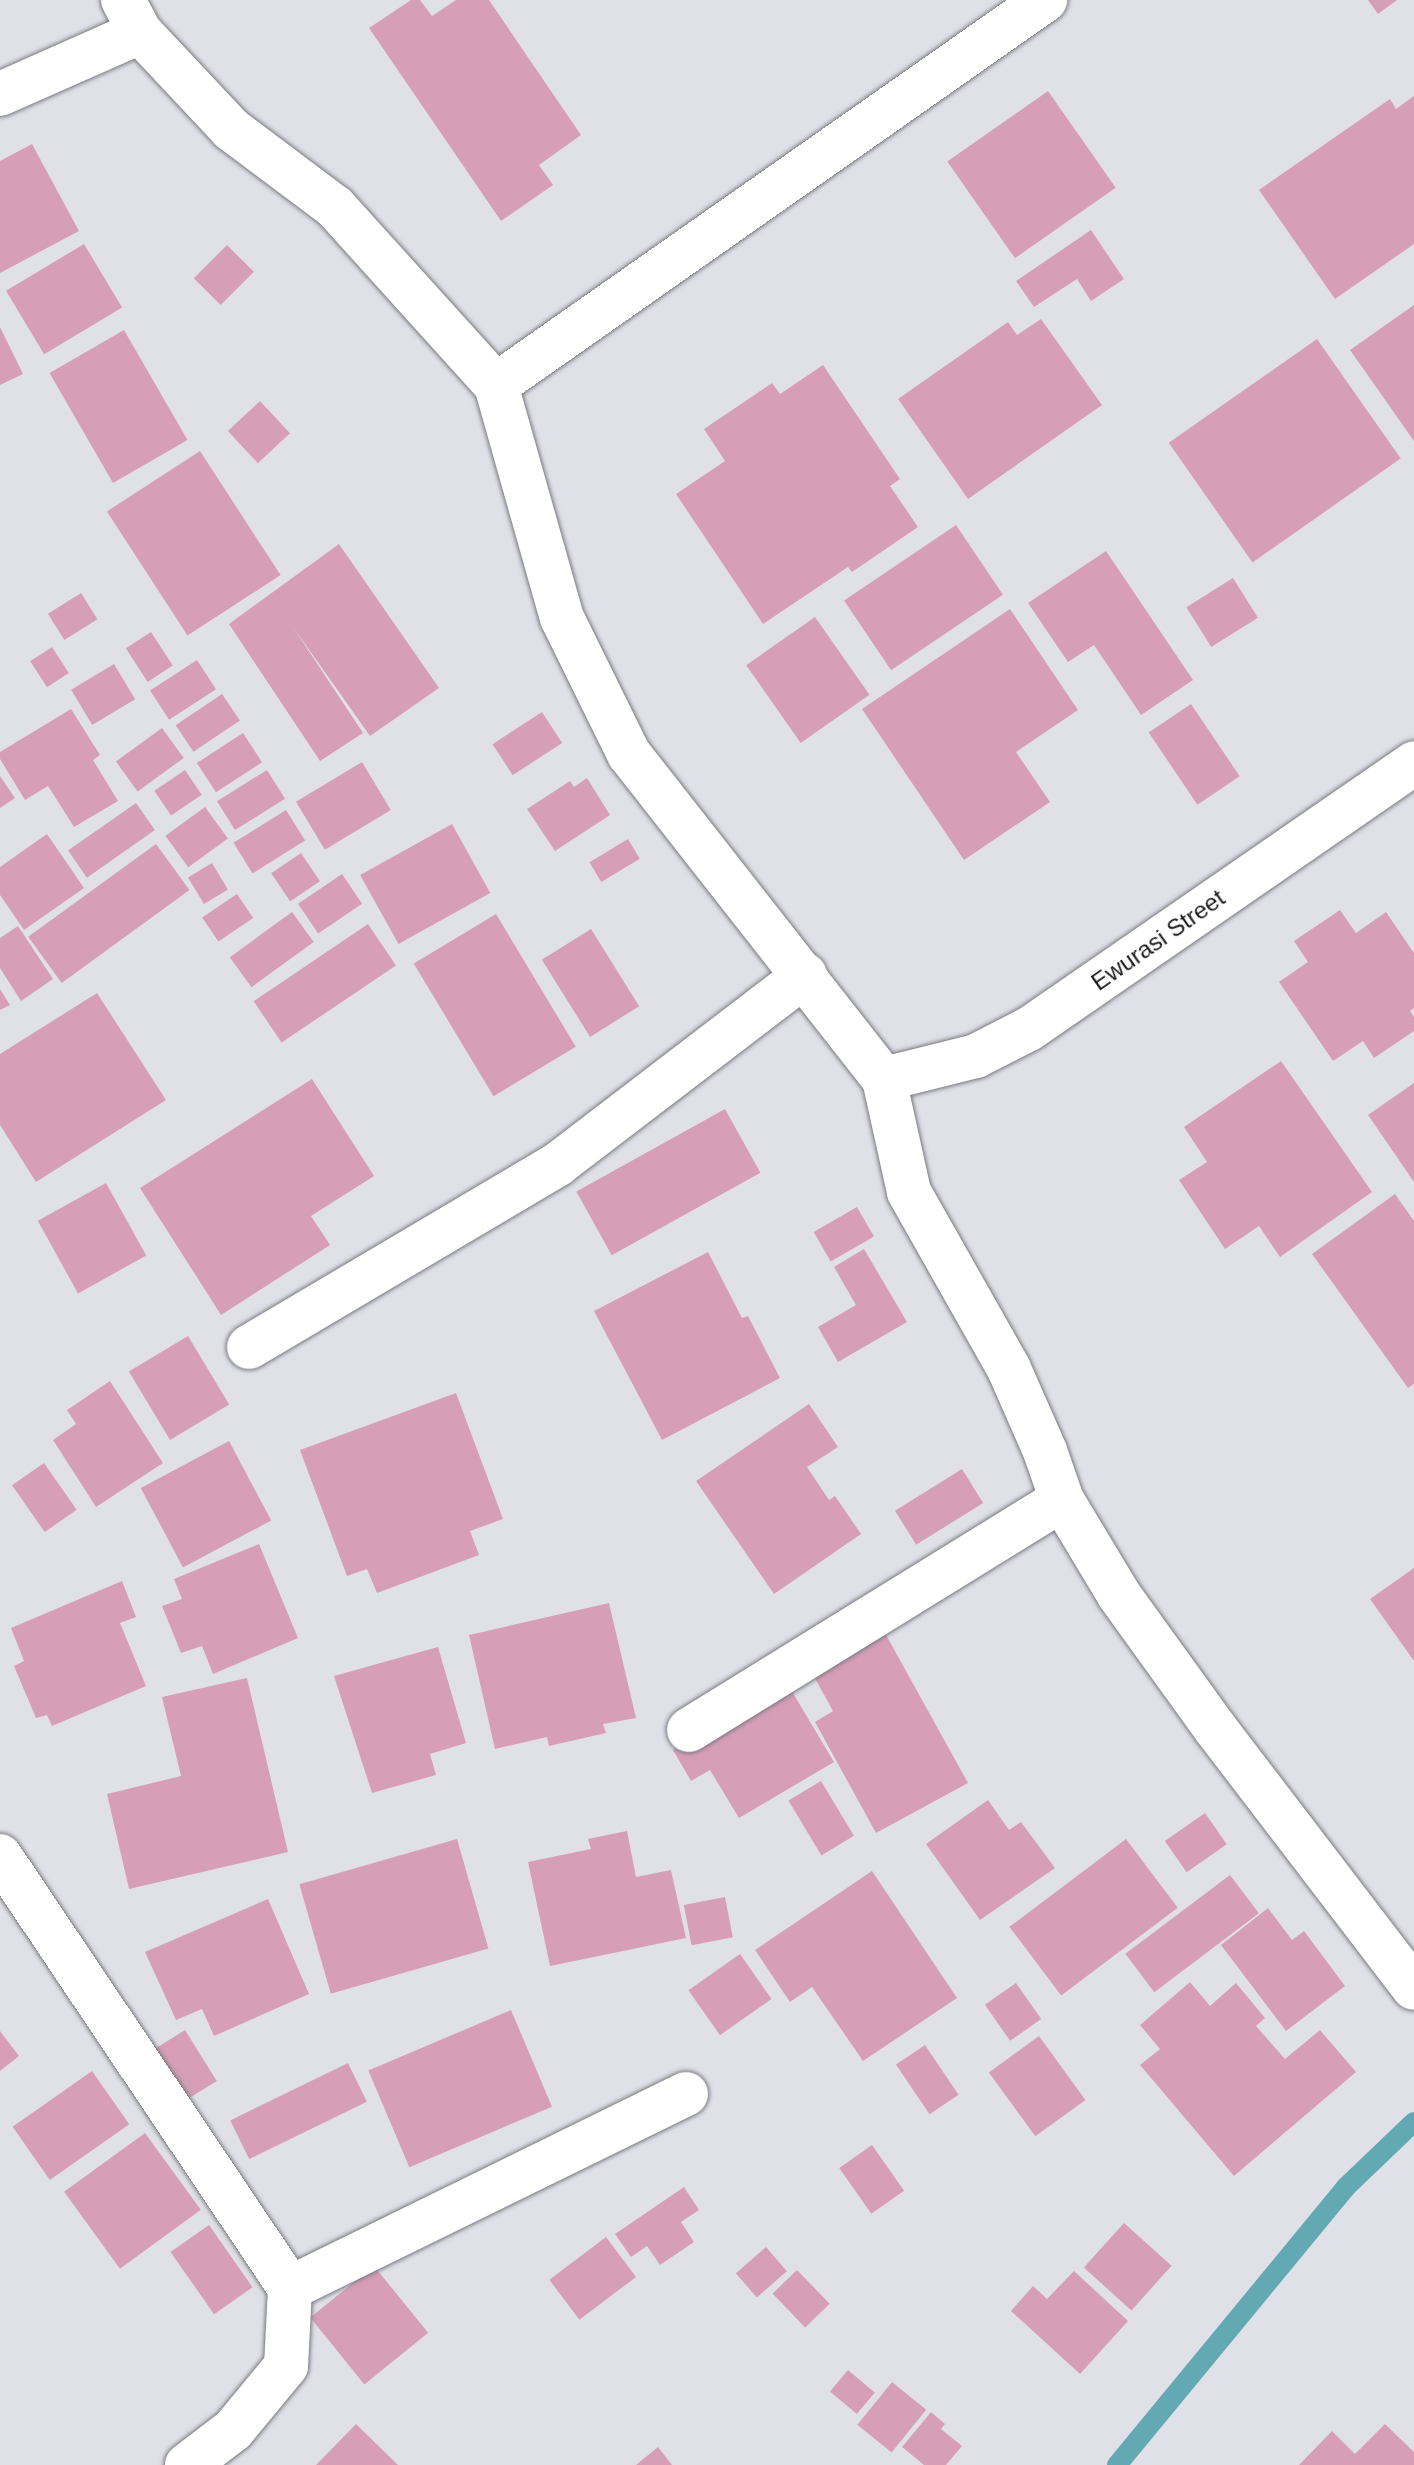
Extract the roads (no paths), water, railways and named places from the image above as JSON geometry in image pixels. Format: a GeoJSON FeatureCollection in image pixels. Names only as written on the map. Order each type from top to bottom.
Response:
{"type":"FeatureCollection","features":[{"type":"Feature","properties":{"kind":"street"},"geometry":{"type":"LineString","coordinates":[[496,385],[1045,0]]}},
{"type":"Feature","properties":{"kind":"street"},"geometry":{"type":"LineString","coordinates":[[0,94],[131,16],[231,129],[335,207],[496,385],[562,618],[629,754],[884,1079],[909,1192],[1009,1369],[1045,1451],[1062,1500],[1119,1595],[1154,1644],[1414,1988]]}},
{"type":"Feature","properties":{"kind":"street","name":"Ewurasi Street"},"geometry":{"type":"LineString","coordinates":[[884,1079],[976,1056],[1029,1029],[1414,763]]}},
{"type":"Feature","properties":{"kind":"street"},"geometry":{"type":"LineString","coordinates":[[249,1347],[558,1164],[805,975]]}},
{"type":"Feature","properties":{"kind":"street"},"geometry":{"type":"LineString","coordinates":[[689,1730],[1062,1500]]}},
{"type":"Feature","properties":{"kind":"street"},"geometry":{"type":"LineString","coordinates":[[0,1856],[290,2288],[286,2366],[233,2430],[187,2465]]}},
{"type":"Feature","properties":{"kind":"street"},"geometry":{"type":"LineString","coordinates":[[290,2288],[686,2094]]}},
{"type":"Feature","properties":{"kind":"waterway"},"geometry":{"type":"LineString","coordinates":[[1117,2465],[1346,2187],[1414,2122]]}}]}
